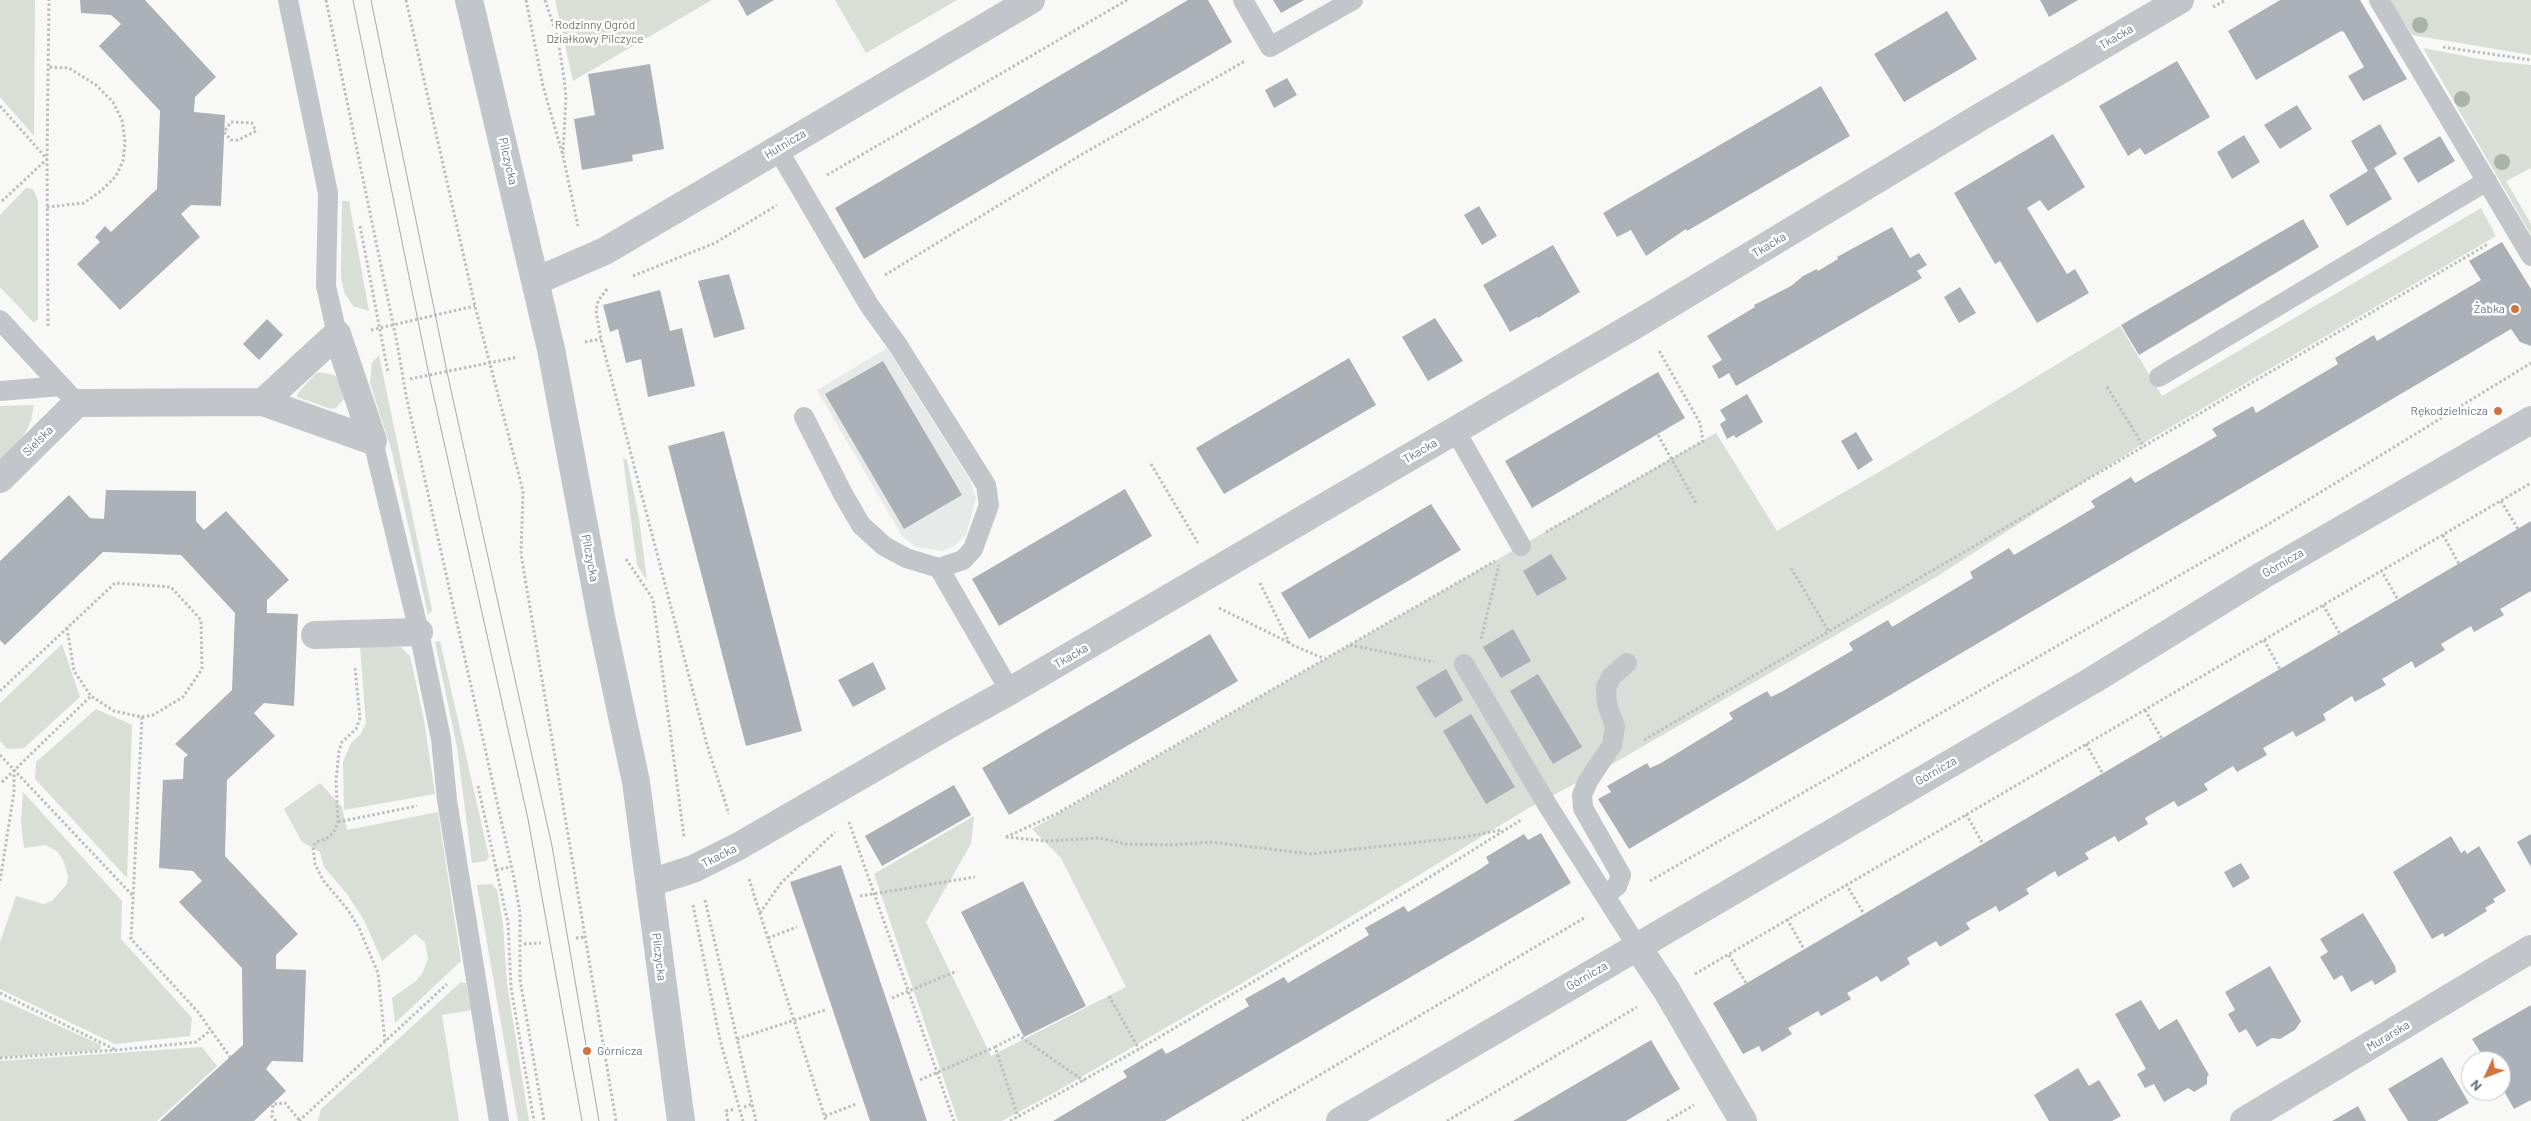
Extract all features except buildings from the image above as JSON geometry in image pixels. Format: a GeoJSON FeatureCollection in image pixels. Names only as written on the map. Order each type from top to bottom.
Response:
{"type":"FeatureCollection","features":[{"type":"Feature","properties":{"kind":"street","name":"Pilczycka"},"geometry":{"type":"LineString","coordinates":[[469,0],[551,349],[602,622],[636,782],[681,1121]]}},
{"type":"Feature","properties":{"kind":"street","name":"Hutnicza"},"geometry":{"type":"LineString","coordinates":[[536,281],[605,251],[1031,0]]}},
{"type":"Feature","properties":{"kind":"street","name":"Tkacka"},"geometry":{"type":"LineString","coordinates":[[650,883],[693,869],[739,846],[944,726],[1010,691],[1642,321],[1982,116],[2180,0]]}},
{"type":"Feature","properties":{"kind":"street"},"geometry":{"type":"LineString","coordinates":[[264,402],[337,334],[373,441]]}},
{"type":"Feature","properties":{"kind":"street"},"geometry":{"type":"LineString","coordinates":[[62,387],[264,402],[373,441]]}},
{"type":"Feature","properties":{"kind":"street","name":"Sielska"},"geometry":{"type":"LineString","coordinates":[[0,479],[62,387]]}},
{"type":"Feature","properties":{"kind":"street","name":"Górnicza"},"geometry":{"type":"LineString","coordinates":[[1340,1121],[2093,680],[2263,575],[2531,420]]}},
{"type":"Feature","properties":{"kind":"street"},"geometry":{"type":"LineString","coordinates":[[315,635],[419,632]]}},
{"type":"Feature","properties":{"kind":"street"},"geometry":{"type":"LineString","coordinates":[[1637,946],[1666,990],[1743,1121]]}},
{"type":"Feature","properties":{"kind":"street","name":"Murarska"},"geometry":{"type":"LineString","coordinates":[[2244,1121],[2531,949]]}},
{"type":"Feature","properties":{"kind":"lane"},"geometry":{"type":"LineString","coordinates":[[288,0],[328,193],[326,286],[337,334]]}},
{"type":"Feature","properties":{"kind":"lane"},"geometry":{"type":"LineString","coordinates":[[1243,0],[1270,47],[1353,0]]}},
{"type":"Feature","properties":{"kind":"lane"},"geometry":{"type":"LineString","coordinates":[[2379,0],[2531,256]]}},
{"type":"Feature","properties":{"kind":"lane"},"geometry":{"type":"LineString","coordinates":[[777,148],[801,191],[859,284],[869,305],[897,344],[986,485],[989,505],[973,548],[963,560],[939,568],[906,558],[884,546],[861,525],[843,494],[804,416]]}},
{"type":"Feature","properties":{"kind":"lane"},"geometry":{"type":"LineString","coordinates":[[2159,377],[2487,180]]}},
{"type":"Feature","properties":{"kind":"lane"},"geometry":{"type":"LineString","coordinates":[[0,320],[62,387]]}},
{"type":"Feature","properties":{"kind":"lane"},"geometry":{"type":"LineString","coordinates":[[0,391],[62,387]]}},
{"type":"Feature","properties":{"kind":"lane"},"geometry":{"type":"LineString","coordinates":[[1456,430],[1521,546]]}},
{"type":"Feature","properties":{"kind":"lane"},"geometry":{"type":"LineString","coordinates":[[373,441],[419,632],[441,739],[447,800],[499,1121]]}},
{"type":"Feature","properties":{"kind":"lane"},"geometry":{"type":"LineString","coordinates":[[939,568],[1010,691]]}},
{"type":"Feature","properties":{"kind":"lane"},"geometry":{"type":"LineString","coordinates":[[1608,899],[1617,886],[1621,875],[1583,808],[1582,796],[1588,781],[1612,745],[1615,727],[1607,704],[1606,688],[1612,676],[1627,663]]}},
{"type":"Feature","properties":{"kind":"lane"},"geometry":{"type":"LineString","coordinates":[[1464,664],[1548,806],[1637,946]]}},
{"type":"Feature","properties":{"kind":"path"},"geometry":{"type":"LineString","coordinates":[[49,0],[47,207],[62,387]]}},
{"type":"Feature","properties":{"kind":"path"},"geometry":{"type":"LineString","coordinates":[[326,0],[408,405],[520,913],[520,978],[544,1121]]}},
{"type":"Feature","properties":{"kind":"path"},"geometry":{"type":"LineString","coordinates":[[406,0],[474,306],[523,491],[521,554],[616,1121]]}},
{"type":"Feature","properties":{"kind":"path"},"geometry":{"type":"LineString","coordinates":[[526,0],[543,86],[563,156],[578,226]]}},
{"type":"Feature","properties":{"kind":"path"},"geometry":{"type":"LineString","coordinates":[[545,0],[558,39],[564,78],[566,97],[563,156]]}},
{"type":"Feature","properties":{"kind":"path"},"geometry":{"type":"LineString","coordinates":[[624,279],[715,243],[1127,0]]}},
{"type":"Feature","properties":{"kind":"path"},"geometry":{"type":"LineString","coordinates":[[2402,39],[2485,55],[2531,60]]}},
{"type":"Feature","properties":{"kind":"path"},"geometry":{"type":"LineString","coordinates":[[859,284],[893,271],[1054,170],[1270,47]]}},
{"type":"Feature","properties":{"kind":"path"},"geometry":{"type":"LineString","coordinates":[[47,207],[84,203],[101,191],[116,176],[123,161],[125,142],[122,120],[113,102],[96,85],[69,68],[48,66]]}},
{"type":"Feature","properties":{"kind":"path"},"geometry":{"type":"LineString","coordinates":[[0,106],[47,159]]}},
{"type":"Feature","properties":{"kind":"path"},"geometry":{"type":"LineString","coordinates":[[231,122],[252,124],[256,131],[238,140],[231,140],[224,132],[231,122]]}},
{"type":"Feature","properties":{"kind":"path"},"geometry":{"type":"LineString","coordinates":[[0,204],[47,159]]}},
{"type":"Feature","properties":{"kind":"path"},"geometry":{"type":"LineString","coordinates":[[1612,745],[1638,744],[2515,228]]}},
{"type":"Feature","properties":{"kind":"path"},"geometry":{"type":"LineString","coordinates":[[610,288],[603,292],[596,311],[601,339],[707,745],[730,817]]}},
{"type":"Feature","properties":{"kind":"path"},"geometry":{"type":"LineString","coordinates":[[386,328],[474,306]]}},
{"type":"Feature","properties":{"kind":"path"},"geometry":{"type":"LineString","coordinates":[[1521,546],[1673,460],[1702,441],[1700,423],[1642,321]]}},
{"type":"Feature","properties":{"kind":"path"},"geometry":{"type":"LineString","coordinates":[[410,380],[517,357]]}},
{"type":"Feature","properties":{"kind":"path"},"geometry":{"type":"LineString","coordinates":[[1242,1121],[1608,899],[2272,522],[2531,363]]}},
{"type":"Feature","properties":{"kind":"path"},"geometry":{"type":"LineString","coordinates":[[2107,387],[2144,448]]}},
{"type":"Feature","properties":{"kind":"path"},"geometry":{"type":"LineString","coordinates":[[1658,435],[1696,503]]}},
{"type":"Feature","properties":{"kind":"path"},"geometry":{"type":"LineString","coordinates":[[1151,464],[1214,572]]}},
{"type":"Feature","properties":{"kind":"path"},"geometry":{"type":"LineString","coordinates":[[1447,1121],[1846,884],[2531,483]]}},
{"type":"Feature","properties":{"kind":"path"},"geometry":{"type":"LineString","coordinates":[[2501,501],[2518,529]]}},
{"type":"Feature","properties":{"kind":"path"},"geometry":{"type":"LineString","coordinates":[[2443,535],[2459,564]]}},
{"type":"Feature","properties":{"kind":"path"},"geometry":{"type":"LineString","coordinates":[[1349,644],[1453,666],[1464,664],[1477,657],[1501,557],[1324,658],[1058,813],[1006,837],[1046,841],[1100,838],[1126,844],[1144,845],[1210,842],[1311,854],[1465,837],[1504,830]]}},
{"type":"Feature","properties":{"kind":"path"},"geometry":{"type":"LineString","coordinates":[[1791,568],[1829,632]]}},
{"type":"Feature","properties":{"kind":"path"},"geometry":{"type":"LineString","coordinates":[[2381,570],[2398,600]]}},
{"type":"Feature","properties":{"kind":"path"},"geometry":{"type":"LineString","coordinates":[[1258,578],[1290,644]]}},
{"type":"Feature","properties":{"kind":"path"},"geometry":{"type":"LineString","coordinates":[[0,690],[115,583],[170,587],[201,620],[202,669],[183,696],[153,715],[142,717],[114,711],[91,696],[74,671],[67,628]]}},
{"type":"Feature","properties":{"kind":"path"},"geometry":{"type":"LineString","coordinates":[[653,599],[685,839]]}},
{"type":"Feature","properties":{"kind":"path"},"geometry":{"type":"LineString","coordinates":[[2323,605],[2340,634]]}},
{"type":"Feature","properties":{"kind":"path"},"geometry":{"type":"LineString","coordinates":[[1214,606],[1250,622],[1290,644],[1324,658]]}},
{"type":"Feature","properties":{"kind":"path"},"geometry":{"type":"LineString","coordinates":[[351,635],[360,718],[356,728],[342,742],[339,751],[336,781],[338,822],[334,832],[326,839],[316,842],[313,847],[315,864],[323,880],[348,910],[359,928],[378,973],[385,1041]]}},
{"type":"Feature","properties":{"kind":"path"},"geometry":{"type":"LineString","coordinates":[[2264,640],[2280,669]]}},
{"type":"Feature","properties":{"kind":"path"},"geometry":{"type":"LineString","coordinates":[[0,784],[91,696]]}},
{"type":"Feature","properties":{"kind":"path"},"geometry":{"type":"LineString","coordinates":[[2145,710],[2162,739]]}},
{"type":"Feature","properties":{"kind":"path"},"geometry":{"type":"LineString","coordinates":[[142,717],[131,939],[198,1012],[230,1057]]}},
{"type":"Feature","properties":{"kind":"path"},"geometry":{"type":"LineString","coordinates":[[2086,744],[2103,774]]}},
{"type":"Feature","properties":{"kind":"path"},"geometry":{"type":"LineString","coordinates":[[0,755],[134,897]]}},
{"type":"Feature","properties":{"kind":"path"},"geometry":{"type":"LineString","coordinates":[[0,881],[14,792],[14,771]]}},
{"type":"Feature","properties":{"kind":"path"},"geometry":{"type":"LineString","coordinates":[[338,822],[447,800]]}},
{"type":"Feature","properties":{"kind":"path"},"geometry":{"type":"LineString","coordinates":[[1010,1121],[1139,1049],[1409,890],[1504,830],[1548,806]]}},
{"type":"Feature","properties":{"kind":"path"},"geometry":{"type":"LineString","coordinates":[[846,813],[954,1121]]}},
{"type":"Feature","properties":{"kind":"path"},"geometry":{"type":"LineString","coordinates":[[1966,814],[1983,844]]}},
{"type":"Feature","properties":{"kind":"path"},"geometry":{"type":"LineString","coordinates":[[842,826],[849,820]]}},
{"type":"Feature","properties":{"kind":"path"},"geometry":{"type":"LineString","coordinates":[[760,913],[780,883],[836,831]]}},
{"type":"Feature","properties":{"kind":"path"},"geometry":{"type":"LineString","coordinates":[[511,867],[496,870],[512,945],[510,988],[534,1121]]}},
{"type":"Feature","properties":{"kind":"path"},"geometry":{"type":"LineString","coordinates":[[748,873],[826,1121]]}},
{"type":"Feature","properties":{"kind":"path"},"geometry":{"type":"LineString","coordinates":[[860,896],[974,876]]}},
{"type":"Feature","properties":{"kind":"path"},"geometry":{"type":"LineString","coordinates":[[1846,884],[1864,914]]}},
{"type":"Feature","properties":{"kind":"path"},"geometry":{"type":"LineString","coordinates":[[703,892],[756,1121]]}},
{"type":"Feature","properties":{"kind":"path"},"geometry":{"type":"LineString","coordinates":[[691,896],[720,1040],[744,1121]]}},
{"type":"Feature","properties":{"kind":"path"},"geometry":{"type":"LineString","coordinates":[[1787,919],[1804,949]]}},
{"type":"Feature","properties":{"kind":"path"},"geometry":{"type":"LineString","coordinates":[[768,938],[797,927]]}},
{"type":"Feature","properties":{"kind":"path"},"geometry":{"type":"LineString","coordinates":[[576,938],[585,937]]}},
{"type":"Feature","properties":{"kind":"path"},"geometry":{"type":"LineString","coordinates":[[524,944],[541,943]]}},
{"type":"Feature","properties":{"kind":"path"},"geometry":{"type":"LineString","coordinates":[[1728,955],[1746,984]]}},
{"type":"Feature","properties":{"kind":"path"},"geometry":{"type":"LineString","coordinates":[[276,1121],[272,1117],[273,1104],[285,1104],[299,1121],[473,959]]}},
{"type":"Feature","properties":{"kind":"path"},"geometry":{"type":"LineString","coordinates":[[892,998],[957,971]]}},
{"type":"Feature","properties":{"kind":"path"},"geometry":{"type":"LineString","coordinates":[[0,993],[116,1050]]}},
{"type":"Feature","properties":{"kind":"path"},"geometry":{"type":"LineString","coordinates":[[1109,996],[1139,1049]]}},
{"type":"Feature","properties":{"kind":"path"},"geometry":{"type":"LineString","coordinates":[[737,1038],[825,1010]]}},
{"type":"Feature","properties":{"kind":"path"},"geometry":{"type":"LineString","coordinates":[[0,1058],[196,1042],[211,1030]]}},
{"type":"Feature","properties":{"kind":"path"},"geometry":{"type":"LineString","coordinates":[[920,1080],[937,1074],[1018,1035],[1084,1081]]}},
{"type":"Feature","properties":{"kind":"path"},"geometry":{"type":"LineString","coordinates":[[995,1047],[1018,1117]]}},
{"type":"Feature","properties":{"kind":"path"},"geometry":{"type":"LineString","coordinates":[[744,1107],[752,1104]]}},
{"type":"Feature","properties":{"kind":"path"},"geometry":{"type":"LineString","coordinates":[[824,1116],[856,1104]]}},
{"type":"Feature","properties":{"kind":"path"},"geometry":{"type":"LineString","coordinates":[[728,1121],[726,1111],[735,1109]]}},
{"type":"Feature","properties":{"kind":"shaded area"},"geometry":{"type":"Polygon","coordinates":[[[887,348],[970,480],[976,498],[966,535],[954,546],[943,551],[916,547],[902,536],[817,390],[887,348]]]}},
{"type":"Feature","properties":{"kind":"green space"},"geometry":{"type":"Polygon","coordinates":[[[0,0],[35,0],[34,136],[0,97],[0,0]]]}},
{"type":"Feature","properties":{"kind":"green space","name":"Rodzinny Ogród Działkowy Pilczyce"},"geometry":{"type":"Polygon","coordinates":[[[555,0],[712,0],[573,81],[555,0]]]}},
{"type":"Feature","properties":{"kind":"green space"},"geometry":{"type":"Polygon","coordinates":[[[835,0],[957,0],[866,53],[835,0]]]}},
{"type":"Feature","properties":{"kind":"green space"},"geometry":{"type":"Polygon","coordinates":[[[2390,0],[2531,0],[2531,55],[2412,35],[2390,0]]]}},
{"type":"Feature","properties":{"kind":"green space"},"geometry":{"type":"Polygon","coordinates":[[[2423,48],[2485,60],[2531,65],[2531,168],[2506,181],[2531,224],[2531,235],[2423,48]]]}},
{"type":"Feature","properties":{"kind":"green space"},"geometry":{"type":"Polygon","coordinates":[[[26,188],[33,189],[38,201],[38,319],[34,323],[0,287],[0,215],[26,188]]]}},
{"type":"Feature","properties":{"kind":"green space"},"geometry":{"type":"Polygon","coordinates":[[[342,201],[349,201],[369,311],[353,306],[344,292],[341,277],[342,201]]]}},
{"type":"Feature","properties":{"kind":"green space"},"geometry":{"type":"Polygon","coordinates":[[[2481,208],[2496,236],[2147,441],[1933,579],[1614,763],[1527,809],[1239,985],[1059,1090],[1002,1121],[958,1121],[874,874],[974,816],[971,844],[926,922],[991,1056],[1126,987],[1061,858],[1032,829],[1716,433],[1777,531],[1891,465],[2120,326],[2162,396],[2481,208]]]}},
{"type":"Feature","properties":{"kind":"green space"},"geometry":{"type":"Polygon","coordinates":[[[379,355],[432,610],[428,615],[392,452],[370,383],[372,363],[379,355]]]}},
{"type":"Feature","properties":{"kind":"green space"},"geometry":{"type":"Polygon","coordinates":[[[320,372],[334,375],[340,380],[344,399],[336,408],[331,409],[297,397],[297,394],[315,374],[320,372]]]}},
{"type":"Feature","properties":{"kind":"green space"},"geometry":{"type":"Polygon","coordinates":[[[34,405],[31,421],[24,435],[0,461],[0,406],[34,405]]]}},
{"type":"Feature","properties":{"kind":"green space"},"geometry":{"type":"Polygon","coordinates":[[[623,458],[627,460],[639,518],[647,581],[637,565],[623,458]]]}},
{"type":"Feature","properties":{"kind":"green space"},"geometry":{"type":"Polygon","coordinates":[[[440,641],[489,857],[486,861],[472,863],[457,747],[435,642],[440,641]]]}},
{"type":"Feature","properties":{"kind":"green space"},"geometry":{"type":"Polygon","coordinates":[[[62,644],[80,697],[24,748],[7,749],[0,741],[0,703],[62,644]]]}},
{"type":"Feature","properties":{"kind":"green space"},"geometry":{"type":"Polygon","coordinates":[[[360,647],[401,647],[410,656],[424,720],[435,794],[344,810],[343,762],[351,743],[361,734],[366,723],[360,647]]]}},
{"type":"Feature","properties":{"kind":"green space"},"geometry":{"type":"Polygon","coordinates":[[[96,709],[132,725],[127,878],[35,779],[36,762],[96,709]]]}},
{"type":"Feature","properties":{"kind":"green space"},"geometry":{"type":"Polygon","coordinates":[[[320,783],[342,807],[347,830],[438,812],[461,961],[395,1023],[392,998],[416,981],[423,972],[428,959],[425,942],[415,934],[382,961],[364,920],[347,894],[324,867],[320,852],[302,842],[284,809],[320,783]]]}},
{"type":"Feature","properties":{"kind":"green space"},"geometry":{"type":"Polygon","coordinates":[[[23,792],[122,901],[121,939],[192,1018],[190,1036],[115,1044],[0,989],[0,942],[16,896],[43,904],[52,901],[67,884],[68,876],[64,862],[57,851],[45,845],[24,848],[21,822],[23,792]]]}},
{"type":"Feature","properties":{"kind":"green space"},"geometry":{"type":"Polygon","coordinates":[[[492,884],[497,890],[503,924],[507,984],[529,1121],[518,1121],[477,885],[492,884]]]}},
{"type":"Feature","properties":{"kind":"green space"},"geometry":{"type":"Polygon","coordinates":[[[461,982],[466,983],[471,1010],[442,1015],[459,1121],[318,1121],[321,1109],[461,982]]]}},
{"type":"Feature","properties":{"kind":"green space"},"geometry":{"type":"Polygon","coordinates":[[[0,999],[101,1045],[100,1050],[0,1057],[0,999]]]}},
{"type":"Feature","properties":{"kind":"green space"},"geometry":{"type":"Polygon","coordinates":[[[202,1047],[217,1066],[157,1121],[0,1121],[0,1061],[202,1047]]]}},
{"type":"Feature","properties":{"kind":"tram line"},"geometry":{"type":"LineString","coordinates":[[353,0],[429,375],[528,819],[582,1121]]}},
{"type":"Feature","properties":{"kind":"tram line"},"geometry":{"type":"LineString","coordinates":[[371,0],[447,372],[552,846],[599,1121]]}},
{"type":"Feature","properties":{"kind":"place","name":"Żabka"},"geometry":{"type":"Point","coordinates":[2515,309]}},
{"type":"Feature","properties":{"kind":"place","name":"Rękodzielnicza"},"geometry":{"type":"Point","coordinates":[2498,411]}},
{"type":"Feature","properties":{"kind":"place","name":"Górnicza"},"geometry":{"type":"Point","coordinates":[587,1051]}}]}
